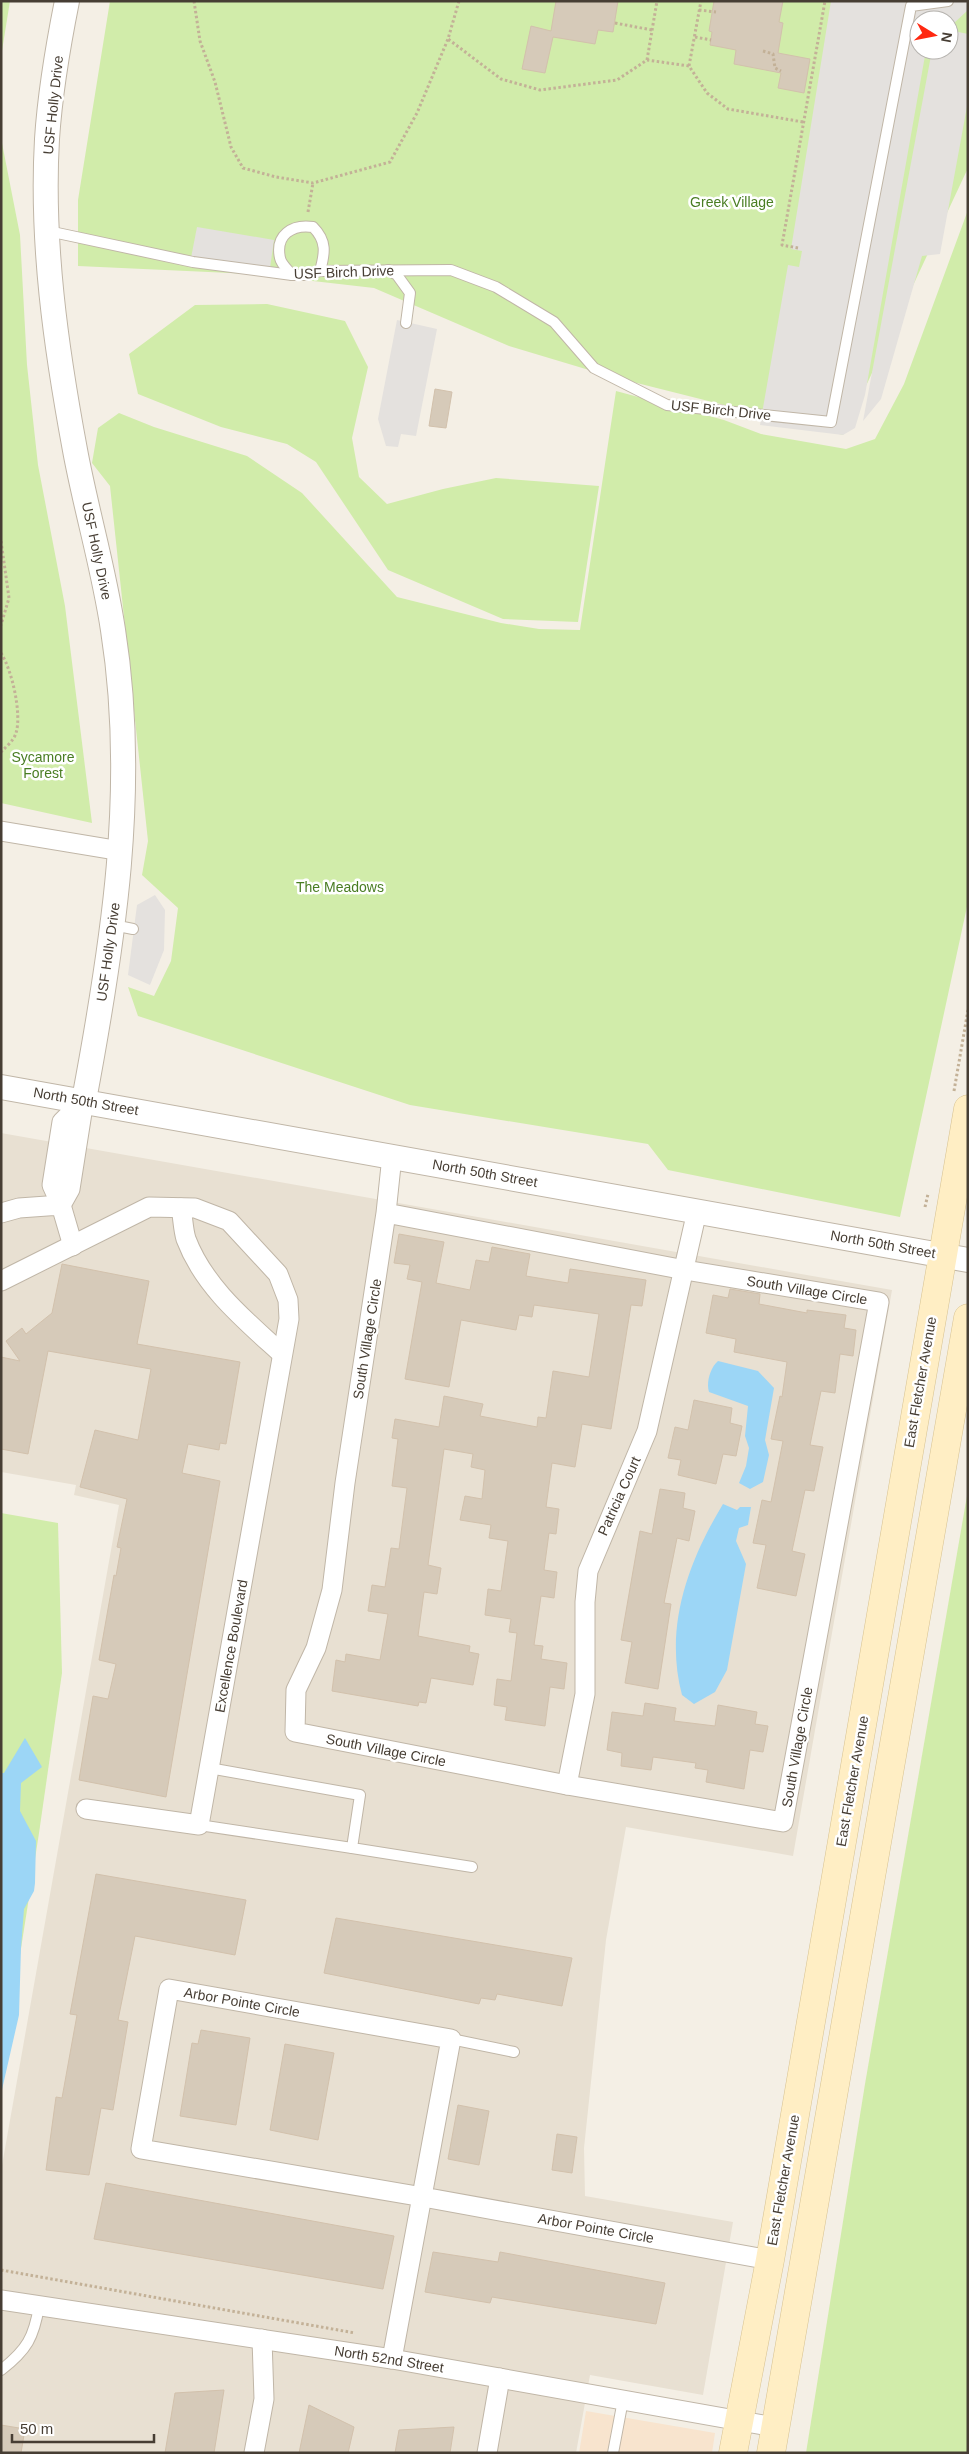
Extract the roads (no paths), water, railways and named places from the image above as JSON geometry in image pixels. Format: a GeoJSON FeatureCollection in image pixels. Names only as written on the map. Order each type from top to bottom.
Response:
{"type":"FeatureCollection","features":[{"type":"Feature","properties":{"kind":"main road","name":"East Fletcher Avenue"},"geometry":{"type":"LineString","coordinates":[[733,2453],[955,1257],[968,1109]]}},
{"type":"Feature","properties":{"kind":"main road"},"geometry":{"type":"LineString","coordinates":[[773,2440],[968,1318]]}},
{"type":"Feature","properties":{"kind":"street","name":"USF Holly Drive"},"geometry":{"type":"LineString","coordinates":[[66,1],[47,140],[48,231],[55,328],[75,452],[114,630],[124,774],[121,851],[123,927],[84,1100]]}},
{"type":"Feature","properties":{"kind":"street"},"geometry":{"type":"LineString","coordinates":[[1,831],[121,851]]}},
{"type":"Feature","properties":{"kind":"street","name":"North 50th Street"},"geometry":{"type":"LineString","coordinates":[[1,1087],[84,1100],[955,1257]]}},
{"type":"Feature","properties":{"kind":"street"},"geometry":{"type":"LineString","coordinates":[[73,1246],[61,1205],[52,1185],[62,1122],[84,1100]]}},
{"type":"Feature","properties":{"kind":"street","name":"South Village Circle"},"geometry":{"type":"LineString","coordinates":[[386,1212],[685,1270],[879,1302],[783,1822],[567,1785],[295,1732],[296,1690],[316,1648],[332,1590],[345,1483],[386,1212],[392,1156]]}},
{"type":"Feature","properties":{"kind":"street"},"geometry":{"type":"LineString","coordinates":[[1,1213],[19,1208],[61,1205]]}},
{"type":"Feature","properties":{"kind":"street","name":"Excellence Boulevard"},"geometry":{"type":"LineString","coordinates":[[1,1281],[150,1207],[195,1208],[229,1221],[278,1274],[288,1300],[288,1320],[199,1825]]}},
{"type":"Feature","properties":{"kind":"street"},"geometry":{"type":"LineString","coordinates":[[181,1208],[186,1238],[203,1270],[232,1308],[282,1354]]}},
{"type":"Feature","properties":{"kind":"street","name":"Patricia Court"},"geometry":{"type":"LineString","coordinates":[[567,1785],[585,1694],[585,1602],[588,1571],[647,1431],[697,1211]]}},
{"type":"Feature","properties":{"kind":"street"},"geometry":{"type":"LineString","coordinates":[[86,1809],[199,1825]]}},
{"type":"Feature","properties":{"kind":"street","name":"Arbor Pointe Circle"},"geometry":{"type":"LineString","coordinates":[[451,2039],[169,1989],[141,2149],[423,2197],[770,2260]]}},
{"type":"Feature","properties":{"kind":"street"},"geometry":{"type":"LineString","coordinates":[[392,2359],[451,2039]]}},
{"type":"Feature","properties":{"kind":"street","name":"North 52nd Street"},"geometry":{"type":"LineString","coordinates":[[1,2300],[392,2359],[739,2421],[773,2440]]}},
{"type":"Feature","properties":{"kind":"street"},"geometry":{"type":"LineString","coordinates":[[254,2453],[264,2399],[262,2339]]}},
{"type":"Feature","properties":{"kind":"street"},"geometry":{"type":"LineString","coordinates":[[487,2453],[500,2378]]}},
{"type":"Feature","properties":{"kind":"lane","name":"USF Birch Drive"},"geometry":{"type":"LineString","coordinates":[[48,231],[193,262],[292,274],[306,275],[320,271],[387,269],[451,270],[496,287],[554,322],[594,368],[667,405],[831,422],[911,6],[948,1]]}},
{"type":"Feature","properties":{"kind":"lane"},"geometry":{"type":"LineString","coordinates":[[292,274],[280,259],[280,245],[286,232],[295,226],[313,227],[321,235],[325,252],[320,271]]}},
{"type":"Feature","properties":{"kind":"lane"},"geometry":{"type":"LineString","coordinates":[[387,269],[397,275],[410,293],[406,322]]}},
{"type":"Feature","properties":{"kind":"lane"},"geometry":{"type":"LineString","coordinates":[[210,1768],[360,1795],[352,1848]]}},
{"type":"Feature","properties":{"kind":"lane"},"geometry":{"type":"LineString","coordinates":[[199,1825],[472,1867]]}},
{"type":"Feature","properties":{"kind":"lane"},"geometry":{"type":"LineString","coordinates":[[451,2039],[514,2052]]}},
{"type":"Feature","properties":{"kind":"lane"},"geometry":{"type":"LineString","coordinates":[[1,2370],[14,2360],[32,2337],[39,2306]]}},
{"type":"Feature","properties":{"kind":"lane"},"geometry":{"type":"LineString","coordinates":[[614,2453],[623,2400]]}},
{"type":"Feature","properties":{"kind":"water"},"geometry":{"type":"Polygon","coordinates":[[[718,1361],[758,1371],[774,1388],[765,1440],[769,1455],[763,1482],[750,1489],[739,1483],[746,1466],[749,1448],[745,1436],[748,1406],[709,1392],[709,1376],[718,1361]]]}},
{"type":"Feature","properties":{"kind":"water"},"geometry":{"type":"Polygon","coordinates":[[[723,1504],[737,1510],[740,1507],[751,1507],[748,1525],[739,1528],[736,1541],[746,1564],[727,1670],[715,1692],[694,1704],[682,1695],[677,1670],[678,1620],[690,1572],[710,1526],[723,1504]]]}},
{"type":"Feature","properties":{"kind":"water"},"geometry":{"type":"Polygon","coordinates":[[[25,1738],[42,1767],[21,1783],[20,1811],[36,1841],[35,1883],[34,1891],[24,1909],[19,2015],[1,2094],[1,1773],[4,1773],[25,1738]]]}},
{"type":"Feature","properties":{"kind":"park label","name":"Greek Village"},"geometry":{"type":"Point","coordinates":[732,202]}},
{"type":"Feature","properties":{"kind":"park label","name":"Sycamore Forest"},"geometry":{"type":"Point","coordinates":[43,766]}},
{"type":"Feature","properties":{"kind":"park label","name":"The Meadows"},"geometry":{"type":"Point","coordinates":[340,887]}}]}
